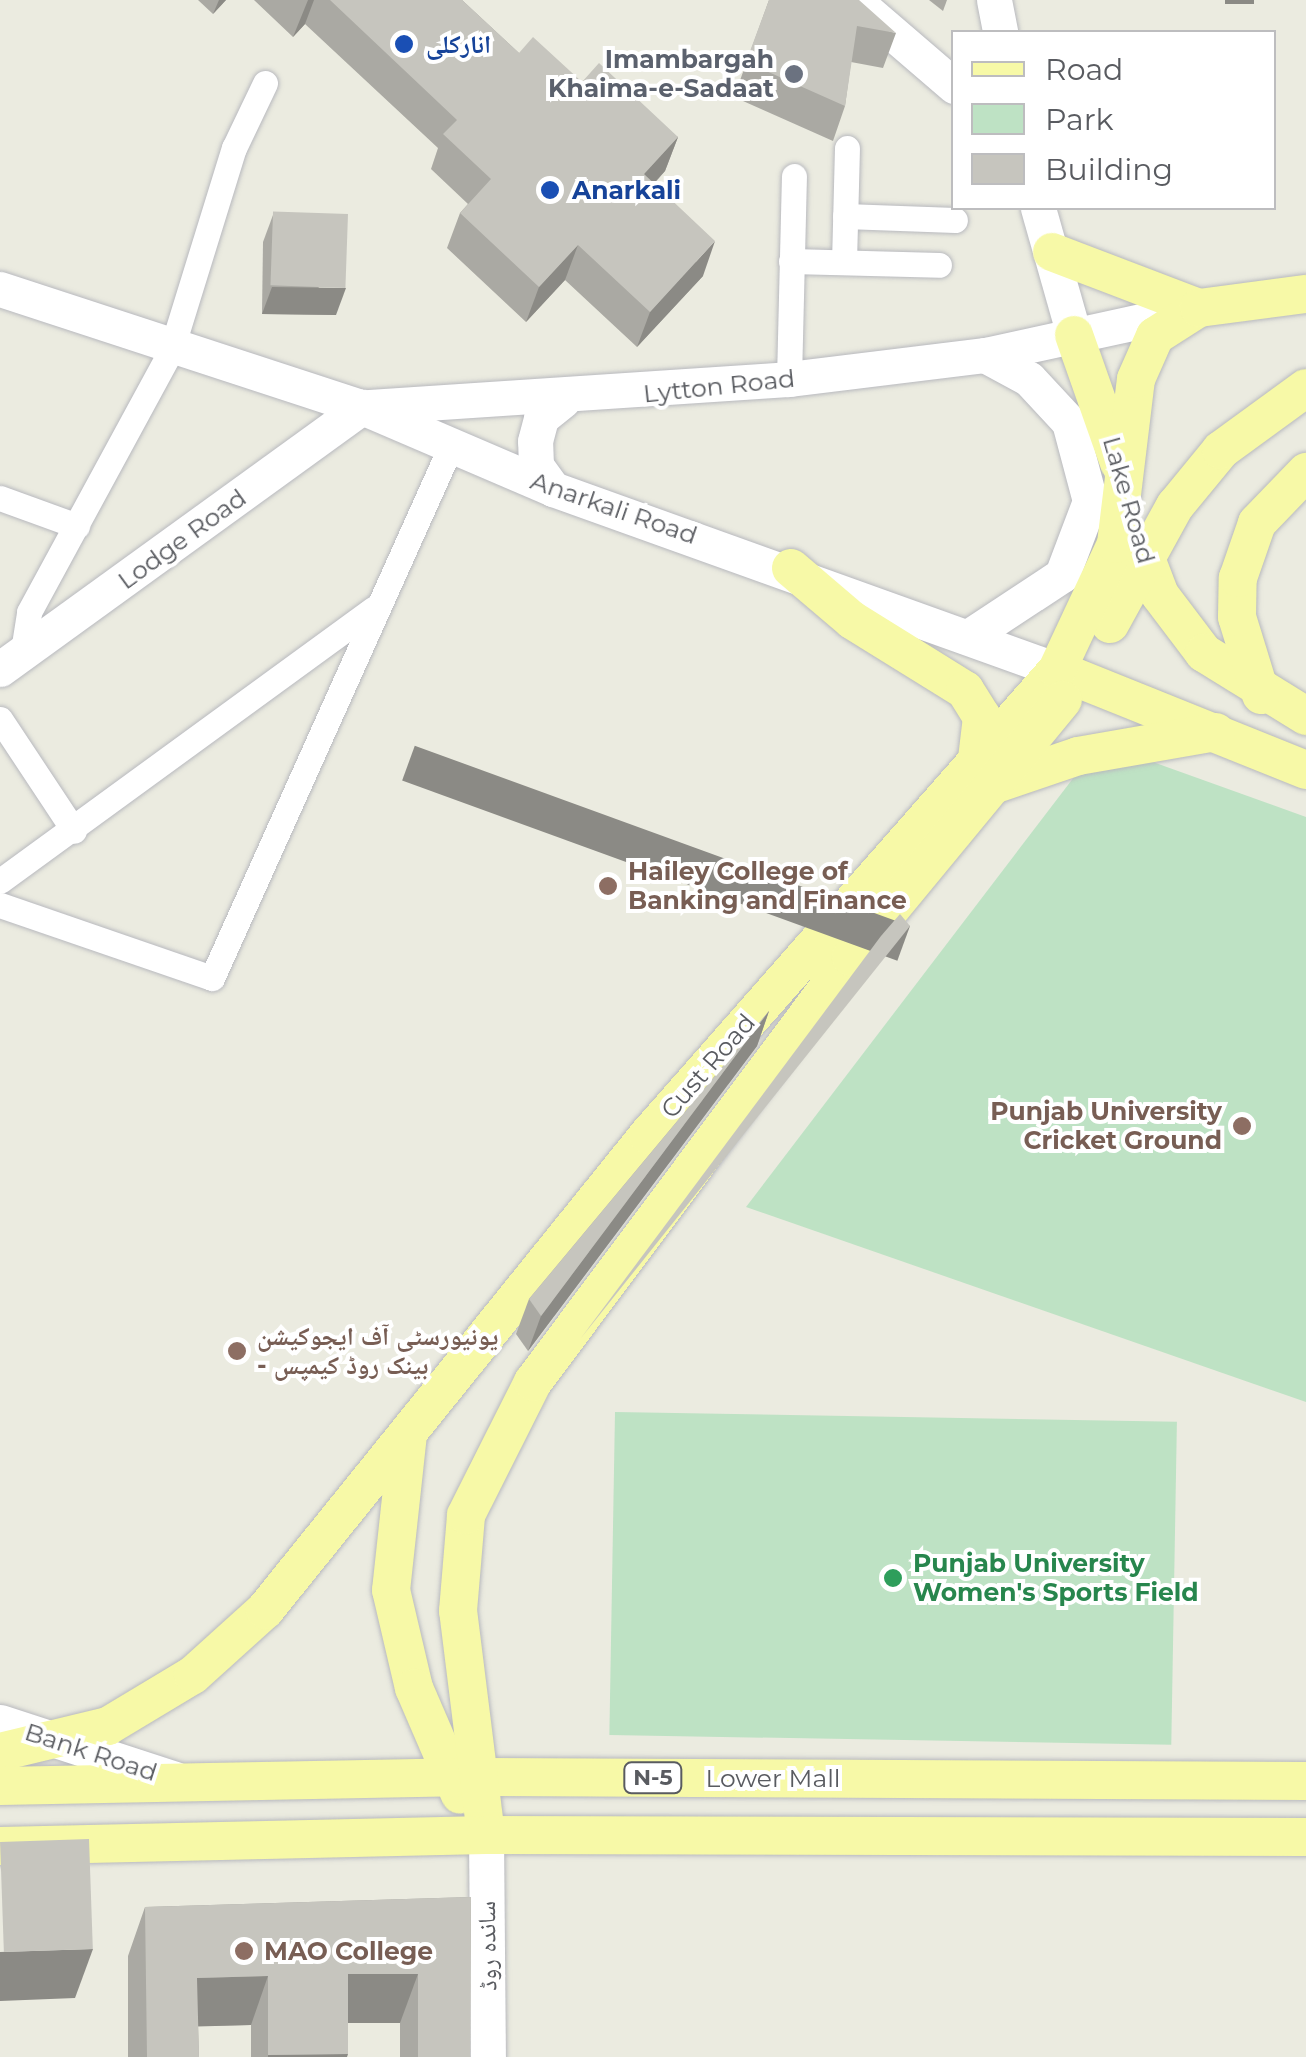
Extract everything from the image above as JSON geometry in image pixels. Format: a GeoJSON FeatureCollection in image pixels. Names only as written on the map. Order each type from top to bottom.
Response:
{"type":"FeatureCollection","features":[{"type":"Feature","properties":{"kind":"main road"},"geometry":{"type":"LineString","coordinates":[[1052,252],[1199,308]]}},
{"type":"Feature","properties":{"kind":"main road","name":"Cust Road"},"geometry":{"type":"LineString","coordinates":[[1069,674],[1106,578],[1126,485],[1144,356],[1170,321],[1199,308],[1290,296]]}},
{"type":"Feature","properties":{"kind":"main road","name":"Lake Road"},"geometry":{"type":"LineString","coordinates":[[1074,336],[1126,485],[1144,560],[1179,626],[1260,695],[1306,716]]}},
{"type":"Feature","properties":{"kind":"main road","name":"Cust Road"},"geometry":{"type":"LineString","coordinates":[[0,1752],[60,1743],[108,1726],[193,1675],[265,1610],[648,1135],[983,773],[1069,674],[1222,450],[1306,388]]}},
{"type":"Feature","properties":{"kind":"main road"},"geometry":{"type":"LineString","coordinates":[[1260,695],[1236,617],[1238,578],[1258,523],[1306,472]]}},
{"type":"Feature","properties":{"kind":"main road"},"geometry":{"type":"LineString","coordinates":[[791,568],[852,620],[965,690],[982,717],[983,773],[1224,731]]}},
{"type":"Feature","properties":{"kind":"main road"},"geometry":{"type":"LineString","coordinates":[[1069,674],[1224,731],[1306,770]]}},
{"type":"Feature","properties":{"kind":"main road","name":"Cust Road"},"geometry":{"type":"LineString","coordinates":[[466,1777],[458,1611],[466,1514],[532,1382],[983,773]]}},
{"type":"Feature","properties":{"kind":"main road"},"geometry":{"type":"LineString","coordinates":[[409,1430],[391,1590],[400,1647],[466,1777],[486,1835]]}},
{"type":"Feature","properties":{"kind":"main road","name":"Lower Mall"},"geometry":{"type":"LineString","coordinates":[[0,1786],[466,1777],[1306,1781]]}},
{"type":"Feature","properties":{"kind":"main road"},"geometry":{"type":"LineString","coordinates":[[0,1846],[486,1835],[1306,1837]]}},
{"type":"Feature","properties":{"kind":"street"},"geometry":{"type":"LineString","coordinates":[[854,0],[951,83]]}},
{"type":"Feature","properties":{"kind":"street"},"geometry":{"type":"LineString","coordinates":[[994,0],[1000,30]]}},
{"type":"Feature","properties":{"kind":"street"},"geometry":{"type":"LineString","coordinates":[[12,660],[29,612],[172,350],[234,148],[266,83]]}},
{"type":"Feature","properties":{"kind":"street"},"geometry":{"type":"LineString","coordinates":[[844,262],[847,148]]}},
{"type":"Feature","properties":{"kind":"street"},"geometry":{"type":"LineString","coordinates":[[789,379],[794,176]]}},
{"type":"Feature","properties":{"kind":"street"},"geometry":{"type":"LineString","coordinates":[[1039,210],[1074,336]]}},
{"type":"Feature","properties":{"kind":"street"},"geometry":{"type":"LineString","coordinates":[[845,216],[955,220]]}},
{"type":"Feature","properties":{"kind":"street"},"geometry":{"type":"LineString","coordinates":[[791,261],[939,265]]}},
{"type":"Feature","properties":{"kind":"street","name":"Anarkali Road"},"geometry":{"type":"LineString","coordinates":[[0,289],[172,350],[362,407],[553,489],[791,568],[1069,674]]}},
{"type":"Feature","properties":{"kind":"street","name":"Lytton Road"},"geometry":{"type":"LineString","coordinates":[[362,407],[564,400],[789,379],[985,355],[1199,308]]}},
{"type":"Feature","properties":{"kind":"street"},"geometry":{"type":"LineString","coordinates":[[968,637],[1062,574],[1090,501],[1069,422],[1029,379],[985,355]]}},
{"type":"Feature","properties":{"kind":"street"},"geometry":{"type":"LineString","coordinates":[[553,489],[536,466],[535,441],[541,418],[564,400]]}},
{"type":"Feature","properties":{"kind":"street","name":"Lodge Road"},"geometry":{"type":"LineString","coordinates":[[12,660],[362,407]]}},
{"type":"Feature","properties":{"kind":"street"},"geometry":{"type":"LineString","coordinates":[[0,906],[212,978],[373,609],[450,448]]}},
{"type":"Feature","properties":{"kind":"street"},"geometry":{"type":"LineString","coordinates":[[0,498],[77,526]]}},
{"type":"Feature","properties":{"kind":"street"},"geometry":{"type":"LineString","coordinates":[[0,881],[74,831],[373,609]]}},
{"type":"Feature","properties":{"kind":"street"},"geometry":{"type":"LineString","coordinates":[[0,720],[74,831]]}},
{"type":"Feature","properties":{"kind":"street","name":"Bank Road"},"geometry":{"type":"LineString","coordinates":[[0,1722],[183,1782]]}},
{"type":"Feature","properties":{"kind":"street","name":"ساندہ روڈ"},"geometry":{"type":"LineString","coordinates":[[486,1835],[488,2057]]}},
{"type":"Feature","properties":{"kind":"green space"},"geometry":{"type":"Polygon","coordinates":[[[1100,743],[1306,817],[1306,1402],[746,1207],[1100,743]]]}},
{"type":"Feature","properties":{"kind":"green space","name":"Punjab University Women's Sports Field"},"geometry":{"type":"Polygon","coordinates":[[[615,1412],[1177,1422],[1171,1745],[609,1735],[615,1412]]]}},
{"type":"Feature","properties":{"kind":"building","name":"Anarkali"},"geometry":{"type":"Polygon","coordinates":[[[330,0],[462,0],[519,53],[533,37],[582,82],[599,63],[678,137],[644,174],[715,241],[650,312],[578,245],[539,287],[460,213],[491,179],[443,134],[457,120],[330,0]]]}},
{"type":"Feature","properties":{"kind":"building","name":"Imambargah Khaima-e-Sadaat"},"geometry":{"type":"Polygon","coordinates":[[[769,0],[859,0],[896,33],[857,26],[845,106],[746,62],[769,0]]]}},
{"type":"Feature","properties":{"kind":"building"},"geometry":{"type":"Polygon","coordinates":[[[273,211],[348,214],[345,288],[270,285],[273,211]]]}},
{"type":"Feature","properties":{"kind":"building"},"geometry":{"type":"Polygon","coordinates":[[[900,914],[910,926],[581,1338],[881,936],[900,914]]]}},
{"type":"Feature","properties":{"kind":"building"},"geometry":{"type":"Polygon","coordinates":[[[769,1011],[541,1316],[529,1299],[769,1011]]]}},
{"type":"Feature","properties":{"kind":"building"},"geometry":{"type":"Polygon","coordinates":[[[89,1839],[93,1949],[4,1952],[0,1842],[89,1839]]]}},
{"type":"Feature","properties":{"kind":"building"},"geometry":{"type":"Polygon","coordinates":[[[471,1897],[470,2057],[418,2057],[418,1974],[348,1974],[348,2054],[268,2055],[268,1976],[197,1978],[199,2057],[147,2057],[145,1907],[471,1897]]]}},
{"type":"Feature","properties":{"kind":"place","name":"انارکلی"},"geometry":{"type":"Point","coordinates":[404,44]}},
{"type":"Feature","properties":{"kind":"place","name":"Imambargah Khaima-e-Sadaat"},"geometry":{"type":"Point","coordinates":[794,74]}},
{"type":"Feature","properties":{"kind":"place","name":"Anarkali"},"geometry":{"type":"Point","coordinates":[550,190]}},
{"type":"Feature","properties":{"kind":"place","name":"Hailey College of Banking and Finance"},"geometry":{"type":"Point","coordinates":[608,886]}},
{"type":"Feature","properties":{"kind":"place","name":"Punjab University Cricket Ground"},"geometry":{"type":"Point","coordinates":[1242,1126]}},
{"type":"Feature","properties":{"kind":"place","name":"یونیورسٹی آف ایجوکیشن - بینک روڈ کیمپس"},"geometry":{"type":"Point","coordinates":[237,1351]}},
{"type":"Feature","properties":{"kind":"place","name":"Punjab University Women's Sports Field"},"geometry":{"type":"Point","coordinates":[893,1578]}},
{"type":"Feature","properties":{"kind":"place","name":"MAO College"},"geometry":{"type":"Point","coordinates":[244,1951]}}]}
